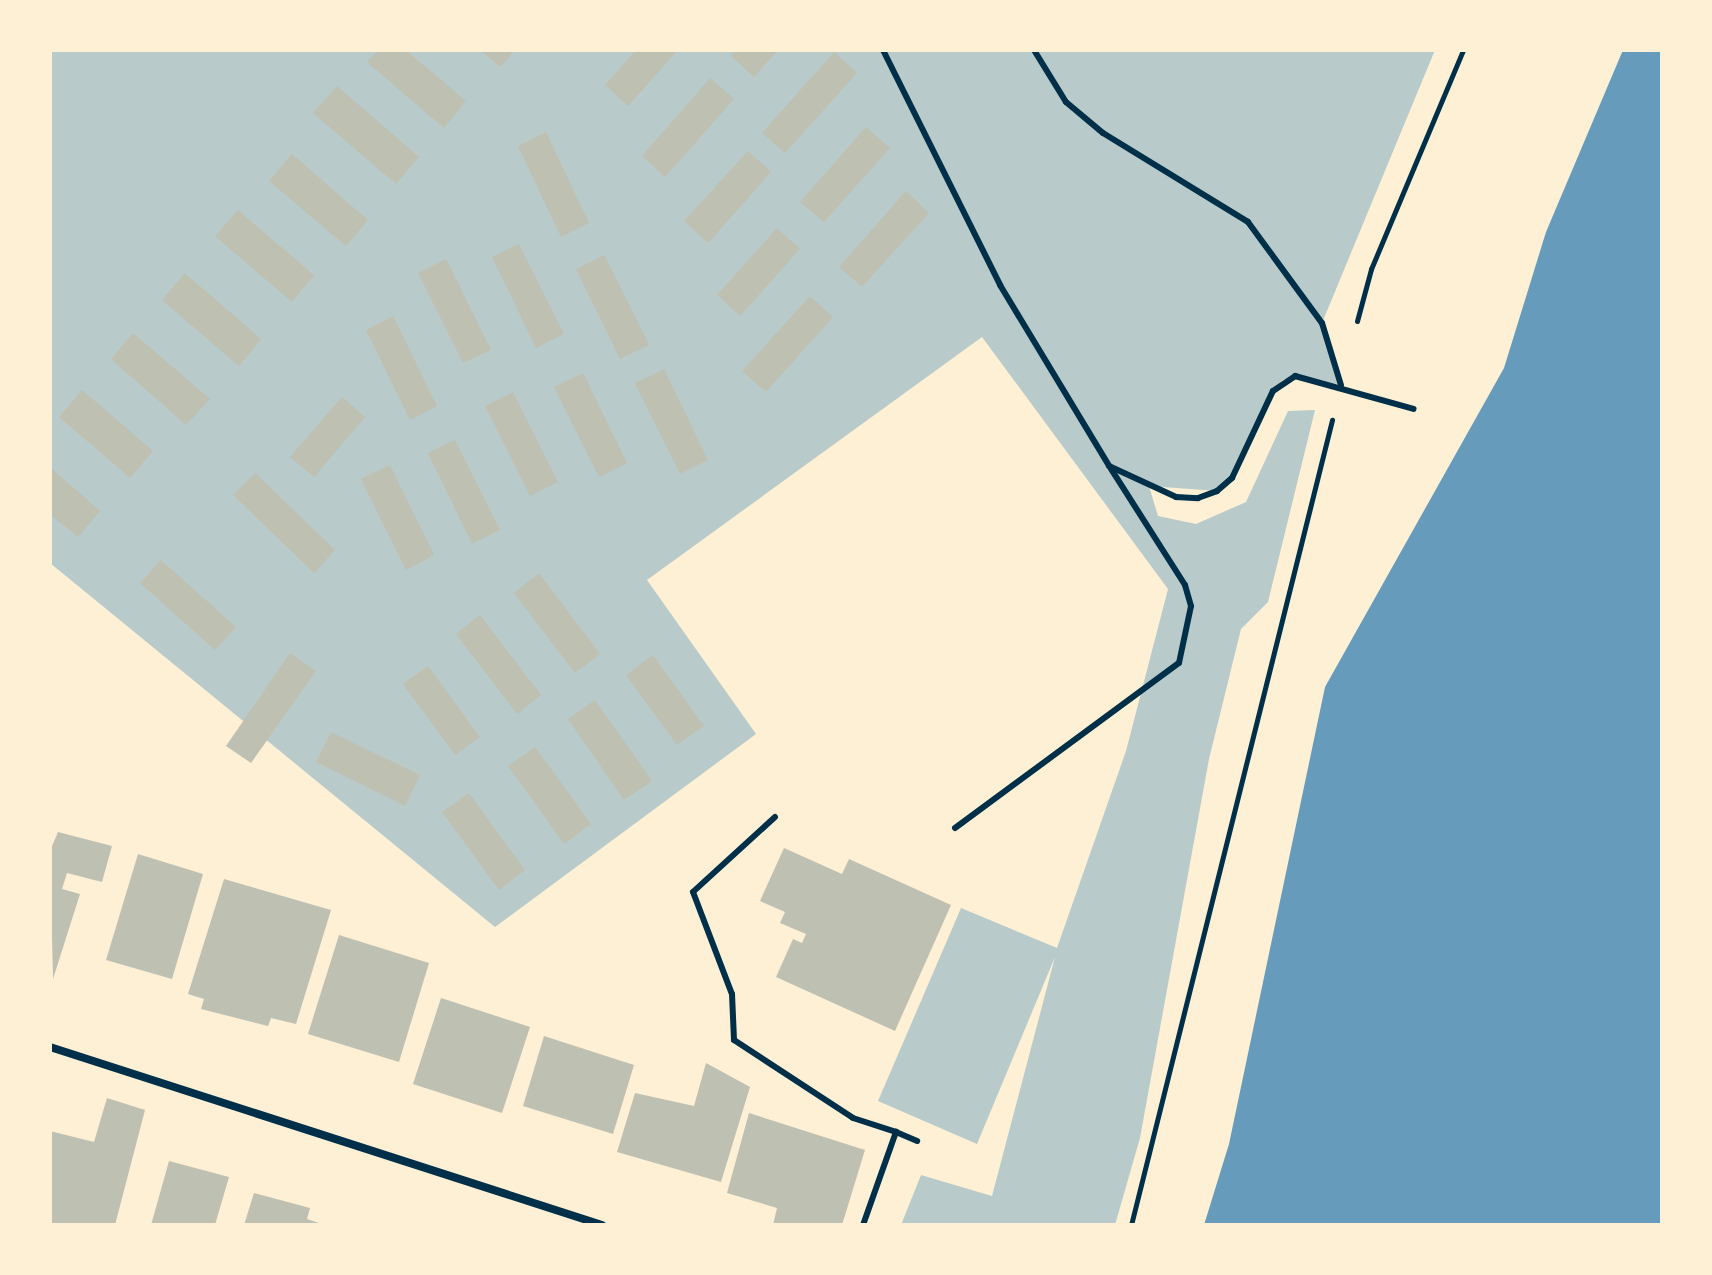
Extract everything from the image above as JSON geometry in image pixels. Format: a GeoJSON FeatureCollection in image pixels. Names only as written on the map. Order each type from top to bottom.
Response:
{"type":"FeatureCollection","features":[{"type":"Feature","properties":{"kind":"street"},"geometry":{"type":"LineString","coordinates":[[50,1047],[602,1225]]}},
{"type":"Feature","properties":{"kind":"lane"},"geometry":{"type":"LineString","coordinates":[[883,50],[1000,285],[1185,585],[1191,606],[1179,663],[955,828]]}},
{"type":"Feature","properties":{"kind":"lane"},"geometry":{"type":"LineString","coordinates":[[1034,50],[1066,102],[1103,133],[1248,222],[1322,323],[1341,385]]}},
{"type":"Feature","properties":{"kind":"lane"},"geometry":{"type":"LineString","coordinates":[[1109,466],[1176,497],[1198,498],[1232,478],[1273,391],[1284,380],[1295,376],[1341,385],[1414,409]]}},
{"type":"Feature","properties":{"kind":"lane"},"geometry":{"type":"LineString","coordinates":[[775,817],[693,892],[732,994],[734,1040],[853,1118],[917,1141]]}},
{"type":"Feature","properties":{"kind":"lane"},"geometry":{"type":"LineString","coordinates":[[863,1225],[896,1132]]}},
{"type":"Feature","properties":{"kind":"path"},"geometry":{"type":"LineString","coordinates":[[1356,327],[1371,269],[1463,50]]}},
{"type":"Feature","properties":{"kind":"path"},"geometry":{"type":"LineString","coordinates":[[1131,1225],[1341,385]]}},
{"type":"Feature","properties":{"kind":"shaded area"},"geometry":{"type":"Polygon","coordinates":[[[50,50],[1435,50],[1322,323],[1341,385],[1295,376],[1283,380],[1273,391],[1232,478],[1217,491],[1149,486],[1158,516],[1196,524],[1246,502],[1288,411],[1315,410],[1268,602],[1241,629],[1209,759],[1140,1138],[1115,1225],[901,1225],[921,1175],[992,1196],[1055,957],[977,1144],[878,1101],[961,908],[1057,948],[1126,751],[1168,589],[982,337],[647,580],[756,734],[495,927],[50,563],[50,50]]]}},
{"type":"Feature","properties":{"kind":"water"},"geometry":{"type":"Polygon","coordinates":[[[1623,50],[1662,50],[1662,1225],[1204,1225],[1229,1144],[1325,687],[1504,368],[1546,232],[1623,50]]]}},
{"type":"Feature","properties":{"kind":"building"},"geometry":{"type":"Polygon","coordinates":[[[378,50],[406,50],[466,101],[444,128],[367,62],[378,50]]]}},
{"type":"Feature","properties":{"kind":"building"},"geometry":{"type":"Polygon","coordinates":[[[480,50],[515,50],[500,67],[480,50]]]}},
{"type":"Feature","properties":{"kind":"building"},"geometry":{"type":"Polygon","coordinates":[[[636,50],[678,50],[628,106],[605,85],[636,50]]]}},
{"type":"Feature","properties":{"kind":"building"},"geometry":{"type":"Polygon","coordinates":[[[736,50],[778,50],[754,77],[731,56],[736,50]]]}},
{"type":"Feature","properties":{"kind":"building"},"geometry":{"type":"Polygon","coordinates":[[[834,52],[857,73],[785,153],[762,133],[834,52]]]}},
{"type":"Feature","properties":{"kind":"building"},"geometry":{"type":"Polygon","coordinates":[[[710,78],[734,99],[665,177],[642,156],[710,78]]]}},
{"type":"Feature","properties":{"kind":"building"},"geometry":{"type":"Polygon","coordinates":[[[337,86],[419,157],[396,184],[313,113],[337,86]]]}},
{"type":"Feature","properties":{"kind":"building"},"geometry":{"type":"Polygon","coordinates":[[[866,127],[890,148],[824,222],[800,202],[866,127]]]}},
{"type":"Feature","properties":{"kind":"building"},"geometry":{"type":"Polygon","coordinates":[[[546,132],[589,223],[561,237],[518,146],[546,132]]]}},
{"type":"Feature","properties":{"kind":"building"},"geometry":{"type":"Polygon","coordinates":[[[748,151],[771,172],[708,243],[684,221],[748,151]]]}},
{"type":"Feature","properties":{"kind":"building"},"geometry":{"type":"Polygon","coordinates":[[[292,154],[368,220],[346,246],[269,181],[292,154]]]}},
{"type":"Feature","properties":{"kind":"building"},"geometry":{"type":"Polygon","coordinates":[[[906,191],[929,213],[862,287],[839,267],[906,191]]]}},
{"type":"Feature","properties":{"kind":"building"},"geometry":{"type":"Polygon","coordinates":[[[238,210],[314,275],[292,302],[215,236],[238,210]]]}},
{"type":"Feature","properties":{"kind":"building"},"geometry":{"type":"Polygon","coordinates":[[[777,228],[800,249],[740,316],[717,295],[777,228]]]}},
{"type":"Feature","properties":{"kind":"building"},"geometry":{"type":"Polygon","coordinates":[[[519,244],[564,334],[536,348],[492,257],[519,244]]]}},
{"type":"Feature","properties":{"kind":"building"},"geometry":{"type":"Polygon","coordinates":[[[604,255],[649,345],[620,359],[576,269],[604,255]]]}},
{"type":"Feature","properties":{"kind":"building"},"geometry":{"type":"Polygon","coordinates":[[[446,259],[491,350],[463,363],[418,273],[446,259]]]}},
{"type":"Feature","properties":{"kind":"building"},"geometry":{"type":"Polygon","coordinates":[[[185,273],[261,339],[239,366],[162,300],[185,273]]]}},
{"type":"Feature","properties":{"kind":"building"},"geometry":{"type":"Polygon","coordinates":[[[810,296],[833,317],[766,392],[742,371],[810,296]]]}},
{"type":"Feature","properties":{"kind":"building"},"geometry":{"type":"Polygon","coordinates":[[[393,316],[437,406],[410,420],[366,330],[393,316]]]}},
{"type":"Feature","properties":{"kind":"building"},"geometry":{"type":"Polygon","coordinates":[[[133,333],[210,399],[186,425],[111,359],[133,333]]]}},
{"type":"Feature","properties":{"kind":"building"},"geometry":{"type":"Polygon","coordinates":[[[664,369],[708,460],[680,474],[635,383],[664,369]]]}},
{"type":"Feature","properties":{"kind":"building"},"geometry":{"type":"Polygon","coordinates":[[[583,373],[627,463],[599,477],[554,387],[583,373]]]}},
{"type":"Feature","properties":{"kind":"building"},"geometry":{"type":"Polygon","coordinates":[[[82,390],[153,451],[130,478],[59,417],[82,390]]]}},
{"type":"Feature","properties":{"kind":"building"},"geometry":{"type":"Polygon","coordinates":[[[513,392],[558,482],[530,496],[485,406],[513,392]]]}},
{"type":"Feature","properties":{"kind":"building"},"geometry":{"type":"Polygon","coordinates":[[[342,397],[365,417],[314,477],[290,457],[342,397]]]}},
{"type":"Feature","properties":{"kind":"building"},"geometry":{"type":"Polygon","coordinates":[[[455,440],[500,530],[472,544],[428,453],[455,440]]]}},
{"type":"Feature","properties":{"kind":"building"},"geometry":{"type":"Polygon","coordinates":[[[390,465],[434,555],[406,570],[361,479],[390,465]]]}},
{"type":"Feature","properties":{"kind":"building"},"geometry":{"type":"Polygon","coordinates":[[[50,467],[100,511],[78,537],[50,514],[50,467]]]}},
{"type":"Feature","properties":{"kind":"building"},"geometry":{"type":"Polygon","coordinates":[[[255,473],[335,550],[314,573],[233,495],[255,473]]]}},
{"type":"Feature","properties":{"kind":"building"},"geometry":{"type":"Polygon","coordinates":[[[161,560],[236,627],[215,650],[140,583],[161,560]]]}},
{"type":"Feature","properties":{"kind":"building"},"geometry":{"type":"Polygon","coordinates":[[[539,573],[600,654],[575,673],[514,593],[539,573]]]}},
{"type":"Feature","properties":{"kind":"building"},"geometry":{"type":"Polygon","coordinates":[[[480,615],[541,695],[517,714],[456,634],[480,615]]]}},
{"type":"Feature","properties":{"kind":"building"},"geometry":{"type":"Polygon","coordinates":[[[290,653],[316,671],[251,763],[226,746],[290,653]]]}},
{"type":"Feature","properties":{"kind":"building"},"geometry":{"type":"Polygon","coordinates":[[[653,655],[704,726],[677,745],[626,675],[653,655]]]}},
{"type":"Feature","properties":{"kind":"building"},"geometry":{"type":"Polygon","coordinates":[[[428,666],[480,737],[455,755],[403,684],[428,666]]]}},
{"type":"Feature","properties":{"kind":"building"},"geometry":{"type":"Polygon","coordinates":[[[595,700],[652,781],[624,800],[568,719],[595,700]]]}},
{"type":"Feature","properties":{"kind":"building"},"geometry":{"type":"Polygon","coordinates":[[[331,732],[420,775],[405,806],[316,762],[331,732]]]}},
{"type":"Feature","properties":{"kind":"building"},"geometry":{"type":"Polygon","coordinates":[[[535,747],[591,824],[564,844],[508,766],[535,747]]]}},
{"type":"Feature","properties":{"kind":"building"},"geometry":{"type":"Polygon","coordinates":[[[469,793],[525,870],[499,890],[442,812],[469,793]]]}},
{"type":"Feature","properties":{"kind":"building"},"geometry":{"type":"Polygon","coordinates":[[[58,832],[112,846],[102,882],[67,873],[62,889],[80,894],[53,979],[50,851],[58,832]]]}},
{"type":"Feature","properties":{"kind":"building"},"geometry":{"type":"Polygon","coordinates":[[[784,848],[842,874],[849,859],[951,905],[895,1031],[776,977],[793,939],[802,943],[806,934],[780,923],[785,912],[760,901],[784,848]]]}},
{"type":"Feature","properties":{"kind":"building"},"geometry":{"type":"Polygon","coordinates":[[[138,854],[203,874],[172,979],[106,960],[138,854]]]}},
{"type":"Feature","properties":{"kind":"building"},"geometry":{"type":"Polygon","coordinates":[[[224,879],[331,910],[296,1024],[271,1018],[268,1026],[201,1009],[204,999],[188,994],[224,879]]]}},
{"type":"Feature","properties":{"kind":"building"},"geometry":{"type":"Polygon","coordinates":[[[339,935],[429,963],[399,1062],[308,1034],[339,935]]]}},
{"type":"Feature","properties":{"kind":"building"},"geometry":{"type":"Polygon","coordinates":[[[441,998],[530,1027],[502,1113],[413,1084],[441,998]]]}},
{"type":"Feature","properties":{"kind":"building"},"geometry":{"type":"Polygon","coordinates":[[[544,1036],[634,1065],[613,1134],[523,1106],[544,1036]]]}},
{"type":"Feature","properties":{"kind":"building"},"geometry":{"type":"Polygon","coordinates":[[[706,1063],[750,1087],[721,1182],[617,1152],[635,1093],[694,1106],[706,1063]]]}},
{"type":"Feature","properties":{"kind":"building"},"geometry":{"type":"Polygon","coordinates":[[[107,1098],[145,1110],[115,1225],[50,1225],[50,1131],[94,1142],[107,1098]]]}},
{"type":"Feature","properties":{"kind":"building"},"geometry":{"type":"Polygon","coordinates":[[[749,1113],[865,1150],[842,1225],[773,1225],[777,1208],[727,1193],[749,1113]]]}},
{"type":"Feature","properties":{"kind":"building"},"geometry":{"type":"Polygon","coordinates":[[[169,1161],[229,1177],[215,1225],[151,1225],[169,1161]]]}},
{"type":"Feature","properties":{"kind":"building"},"geometry":{"type":"Polygon","coordinates":[[[254,1193],[310,1208],[307,1219],[325,1225],[244,1225],[254,1193]]]}}]}
